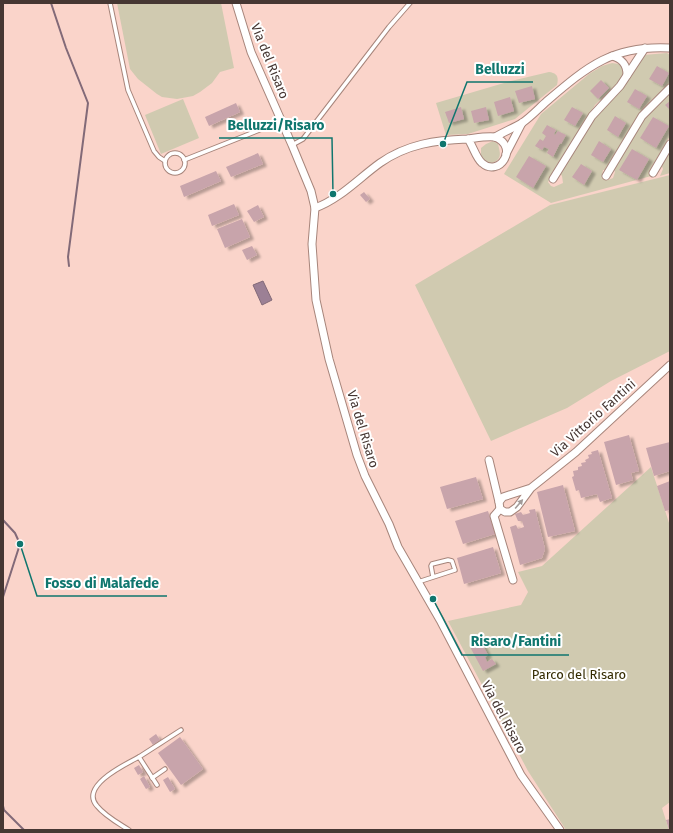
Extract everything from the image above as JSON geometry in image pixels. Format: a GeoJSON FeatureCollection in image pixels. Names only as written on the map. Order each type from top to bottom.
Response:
{"type":"FeatureCollection","features":[{"type":"Feature","properties":{"kind":"street","name":"Via del Risaro"},"geometry":{"type":"LineString","coordinates":[[236,3],[251,52],[311,191],[315,208],[312,244],[315,292],[321,325],[329,359],[357,455],[365,476],[389,524],[398,547],[440,620],[521,774],[560,830]]}},
{"type":"Feature","properties":{"kind":"street"},"geometry":{"type":"LineString","coordinates":[[553,179],[592,116],[617,89],[645,48]]}},
{"type":"Feature","properties":{"kind":"street"},"geometry":{"type":"LineString","coordinates":[[476,155],[476,150],[480,142],[522,122],[585,70],[612,56],[632,50],[645,48],[670,48]]}},
{"type":"Feature","properties":{"kind":"street"},"geometry":{"type":"LineString","coordinates":[[612,56],[619,58],[624,62],[627,68],[627,75]]}},
{"type":"Feature","properties":{"kind":"street"},"geometry":{"type":"LineString","coordinates":[[606,176],[643,114],[670,88]]}},
{"type":"Feature","properties":{"kind":"street"},"geometry":{"type":"LineString","coordinates":[[468,139],[473,145],[476,155],[481,163],[485,166],[494,167],[502,162],[522,122]]}},
{"type":"Feature","properties":{"kind":"street"},"geometry":{"type":"LineString","coordinates":[[315,208],[330,201],[380,163],[398,152],[415,146],[434,141],[491,137],[502,142],[506,150],[506,154]]}},
{"type":"Feature","properties":{"kind":"street"},"geometry":{"type":"LineString","coordinates":[[653,173],[670,144]]}},
{"type":"Feature","properties":{"kind":"street","name":"Via Vittorio Fantini"},"geometry":{"type":"LineString","coordinates":[[531,488],[503,497],[500,506],[505,512],[510,512],[517,507],[531,488],[576,452],[670,365]]}},
{"type":"Feature","properties":{"kind":"street"},"geometry":{"type":"LineString","coordinates":[[489,460],[500,506],[494,516],[513,580]]}},
{"type":"Feature","properties":{"kind":"lane"},"geometry":{"type":"LineString","coordinates":[[110,3],[128,90],[154,152],[166,161]]}},
{"type":"Feature","properties":{"kind":"lane"},"geometry":{"type":"LineString","coordinates":[[292,145],[303,139],[389,27],[410,3]]}},
{"type":"Feature","properties":{"kind":"lane"},"geometry":{"type":"LineString","coordinates":[[184,160],[282,122]]}},
{"type":"Feature","properties":{"kind":"lane"},"geometry":{"type":"LineString","coordinates":[[174,154],[180,155],[184,160],[184,167],[178,172],[175,173],[168,170],[166,167],[166,161],[169,156],[174,154]]}},
{"type":"Feature","properties":{"kind":"lane"},"geometry":{"type":"LineString","coordinates":[[418,582],[455,570],[452,561],[448,560],[432,564],[433,577]]}},
{"type":"Feature","properties":{"kind":"lane"},"geometry":{"type":"LineString","coordinates":[[129,830],[97,806],[94,801],[93,794],[97,786],[102,780],[180,730]]}},
{"type":"Feature","properties":{"kind":"lane"},"geometry":{"type":"LineString","coordinates":[[140,757],[157,786]]}},
{"type":"Feature","properties":{"kind":"lane"},"geometry":{"type":"LineString","coordinates":[[152,778],[165,769]]}},
{"type":"Feature","properties":{"kind":"green space"},"geometry":{"type":"Polygon","coordinates":[[[117,3],[221,3],[234,68],[220,72],[212,83],[193,96],[177,99],[162,97],[138,79],[130,69],[117,3]]]}},
{"type":"Feature","properties":{"kind":"green space"},"geometry":{"type":"Polygon","coordinates":[[[667,53],[670,55],[670,83],[643,108],[605,170],[603,170],[602,175],[608,180],[613,178],[615,172],[613,168],[646,114],[670,90],[670,136],[651,168],[652,173],[655,175],[551,203],[504,174],[541,114],[589,74],[602,66],[612,63],[619,64],[624,69],[624,74],[618,83],[595,105],[548,182],[554,187],[563,183],[560,173],[589,125],[643,55],[667,53]]]}},
{"type":"Feature","properties":{"kind":"green space"},"geometry":{"type":"Polygon","coordinates":[[[549,72],[554,73],[557,76],[557,85],[515,119],[468,134],[446,135],[436,103],[511,81],[549,72]]]}},
{"type":"Feature","properties":{"kind":"green space"},"geometry":{"type":"Polygon","coordinates":[[[183,99],[199,138],[161,154],[145,115],[183,99]]]}},
{"type":"Feature","properties":{"kind":"green space"},"geometry":{"type":"Polygon","coordinates":[[[493,141],[498,144],[500,157],[489,165],[481,158],[481,148],[493,141]]]}},
{"type":"Feature","properties":{"kind":"green space"},"geometry":{"type":"Polygon","coordinates":[[[670,148],[670,173],[660,176],[663,169],[661,164],[670,148]]]}},
{"type":"Feature","properties":{"kind":"green space"},"geometry":{"type":"Polygon","coordinates":[[[670,175],[670,351],[611,381],[567,408],[491,441],[415,285],[550,205],[670,175]]]}},
{"type":"Feature","properties":{"kind":"green space","name":"Parco del Risaro"},"geometry":{"type":"Polygon","coordinates":[[[651,467],[670,526],[670,802],[662,808],[669,830],[566,830],[528,771],[448,621],[521,605],[528,592],[518,572],[542,566],[651,467]]]}},
{"type":"Feature","properties":{"kind":"shaded area"},"geometry":{"type":"Polygon","coordinates":[[[263,281],[272,300],[262,305],[253,285],[263,281]]]}},
{"type":"Feature","properties":{"kind":"building"},"geometry":{"type":"Polygon","coordinates":[[[657,66],[669,73],[662,86],[649,79],[657,66]]]}},
{"type":"Feature","properties":{"kind":"building"},"geometry":{"type":"Polygon","coordinates":[[[601,80],[609,88],[598,99],[590,91],[601,80]]]}},
{"type":"Feature","properties":{"kind":"building"},"geometry":{"type":"Polygon","coordinates":[[[532,86],[535,99],[519,103],[515,91],[532,86]]]}},
{"type":"Feature","properties":{"kind":"building"},"geometry":{"type":"Polygon","coordinates":[[[635,89],[647,96],[639,109],[627,102],[635,89]]]}},
{"type":"Feature","properties":{"kind":"building"},"geometry":{"type":"Polygon","coordinates":[[[510,97],[514,111],[498,116],[494,102],[510,97]]]}},
{"type":"Feature","properties":{"kind":"building"},"geometry":{"type":"Polygon","coordinates":[[[670,101],[670,110],[665,105],[670,101]]]}},
{"type":"Feature","properties":{"kind":"building"},"geometry":{"type":"Polygon","coordinates":[[[236,103],[240,112],[209,126],[205,117],[236,103]]]}},
{"type":"Feature","properties":{"kind":"building"},"geometry":{"type":"Polygon","coordinates":[[[461,107],[464,119],[449,123],[445,112],[461,107]]]}},
{"type":"Feature","properties":{"kind":"building"},"geometry":{"type":"Polygon","coordinates":[[[486,107],[489,120],[474,123],[471,111],[486,107]]]}},
{"type":"Feature","properties":{"kind":"building"},"geometry":{"type":"Polygon","coordinates":[[[572,107],[583,113],[575,126],[564,120],[572,107]]]}},
{"type":"Feature","properties":{"kind":"building"},"geometry":{"type":"Polygon","coordinates":[[[615,116],[626,123],[618,137],[607,130],[615,116]]]}},
{"type":"Feature","properties":{"kind":"building"},"geometry":{"type":"Polygon","coordinates":[[[653,117],[669,126],[656,148],[640,138],[653,117]]]}},
{"type":"Feature","properties":{"kind":"building"},"geometry":{"type":"Polygon","coordinates":[[[547,125],[556,130],[555,135],[558,131],[566,135],[553,157],[547,153],[549,149],[544,147],[542,150],[535,146],[540,139],[543,141],[546,136],[542,133],[547,125]]]}},
{"type":"Feature","properties":{"kind":"building"},"geometry":{"type":"Polygon","coordinates":[[[599,141],[611,149],[603,162],[591,155],[599,141]]]}},
{"type":"Feature","properties":{"kind":"building"},"geometry":{"type":"Polygon","coordinates":[[[632,149],[649,159],[637,180],[619,170],[632,149]]]}},
{"type":"Feature","properties":{"kind":"building"},"geometry":{"type":"Polygon","coordinates":[[[258,153],[263,164],[231,177],[226,167],[258,153]]]}},
{"type":"Feature","properties":{"kind":"building"},"geometry":{"type":"Polygon","coordinates":[[[529,156],[546,166],[533,188],[516,177],[529,156]]]}},
{"type":"Feature","properties":{"kind":"building"},"geometry":{"type":"Polygon","coordinates":[[[581,164],[592,171],[584,185],[572,177],[581,164]]]}},
{"type":"Feature","properties":{"kind":"building"},"geometry":{"type":"Polygon","coordinates":[[[216,171],[221,181],[184,197],[180,186],[216,171]]]}},
{"type":"Feature","properties":{"kind":"building"},"geometry":{"type":"Polygon","coordinates":[[[364,192],[370,199],[366,202],[360,195],[364,192]]]}},
{"type":"Feature","properties":{"kind":"building"},"geometry":{"type":"Polygon","coordinates":[[[234,204],[239,215],[212,226],[208,215],[234,204]]]}},
{"type":"Feature","properties":{"kind":"building"},"geometry":{"type":"Polygon","coordinates":[[[258,205],[264,217],[254,222],[247,211],[258,205]]]}},
{"type":"Feature","properties":{"kind":"building"},"geometry":{"type":"Polygon","coordinates":[[[242,219],[250,237],[225,248],[217,229],[242,219]]]}},
{"type":"Feature","properties":{"kind":"building"},"geometry":{"type":"Polygon","coordinates":[[[252,246],[257,255],[247,260],[242,250],[252,246]]]}},
{"type":"Feature","properties":{"kind":"building"},"geometry":{"type":"Polygon","coordinates":[[[629,435],[639,471],[631,473],[633,480],[616,485],[604,442],[629,435]]]}},
{"type":"Feature","properties":{"kind":"building"},"geometry":{"type":"Polygon","coordinates":[[[670,442],[670,471],[654,476],[646,448],[670,442]]]}},
{"type":"Feature","properties":{"kind":"building"},"geometry":{"type":"Polygon","coordinates":[[[598,450],[612,498],[600,502],[597,494],[581,498],[579,490],[576,491],[572,477],[574,476],[573,471],[578,470],[578,467],[582,466],[581,463],[586,462],[585,460],[589,458],[588,455],[592,454],[591,452],[598,450]]]}},
{"type":"Feature","properties":{"kind":"building"},"geometry":{"type":"Polygon","coordinates":[[[476,477],[483,499],[447,509],[440,487],[476,477]]]}},
{"type":"Feature","properties":{"kind":"building"},"geometry":{"type":"Polygon","coordinates":[[[670,481],[670,510],[665,511],[657,486],[670,481]]]}},
{"type":"Feature","properties":{"kind":"building"},"geometry":{"type":"Polygon","coordinates":[[[563,485],[575,531],[548,537],[537,492],[563,485]]]}},
{"type":"Feature","properties":{"kind":"building"},"geometry":{"type":"Polygon","coordinates":[[[535,509],[545,549],[542,558],[520,565],[510,527],[516,525],[518,529],[524,527],[522,521],[518,521],[515,514],[521,512],[523,515],[530,513],[529,510],[535,509]]]}},
{"type":"Feature","properties":{"kind":"building"},"geometry":{"type":"Polygon","coordinates":[[[488,511],[495,534],[463,544],[455,521],[488,511]]]}},
{"type":"Feature","properties":{"kind":"building"},"geometry":{"type":"Polygon","coordinates":[[[493,547],[501,573],[464,584],[457,558],[493,547]]]}},
{"type":"Feature","properties":{"kind":"building"},"geometry":{"type":"Polygon","coordinates":[[[481,642],[488,655],[485,657],[487,662],[492,659],[496,664],[483,671],[470,647],[481,642]]]}},
{"type":"Feature","properties":{"kind":"building"},"geometry":{"type":"Polygon","coordinates":[[[156,734],[160,740],[153,745],[149,739],[156,734]]]}},
{"type":"Feature","properties":{"kind":"building"},"geometry":{"type":"Polygon","coordinates":[[[180,737],[203,769],[181,785],[158,753],[180,737]]]}},
{"type":"Feature","properties":{"kind":"building"},"geometry":{"type":"Polygon","coordinates":[[[139,765],[143,772],[138,775],[134,768],[139,765]]]}},
{"type":"Feature","properties":{"kind":"building"},"geometry":{"type":"Polygon","coordinates":[[[144,776],[150,787],[146,789],[140,779],[144,776]]]}},
{"type":"Feature","properties":{"kind":"building"},"geometry":{"type":"Polygon","coordinates":[[[168,777],[175,789],[170,792],[163,780],[168,777]]]}},
{"type":"Feature","properties":{"kind":"building"},"geometry":{"type":"Polygon","coordinates":[[[670,819],[670,830],[669,830],[666,820],[670,819]]]}},
{"type":"Feature","properties":{"kind":"waterway"},"geometry":{"type":"LineString","coordinates":[[51,3],[66,48],[88,103],[68,257],[69,266]]}},
{"type":"Feature","properties":{"kind":"waterway"},"geometry":{"type":"LineString","coordinates":[[3,520],[15,533],[20,544],[3,597]]}},
{"type":"Feature","properties":{"kind":"waterway"},"geometry":{"type":"LineString","coordinates":[[3,806],[4,810],[24,830]]}},
{"type":"Feature","properties":{"kind":"place","name":"Belluzzi"},"geometry":{"type":"Point","coordinates":[443,144]}},
{"type":"Feature","properties":{"kind":"place","name":"Belluzzi/Risaro"},"geometry":{"type":"Point","coordinates":[333,194]}},
{"type":"Feature","properties":{"kind":"place","name":"Fosso di Malafede"},"geometry":{"type":"Point","coordinates":[20,544]}},
{"type":"Feature","properties":{"kind":"place","name":"Risaro/Fantini"},"geometry":{"type":"Point","coordinates":[433,599]}}]}
